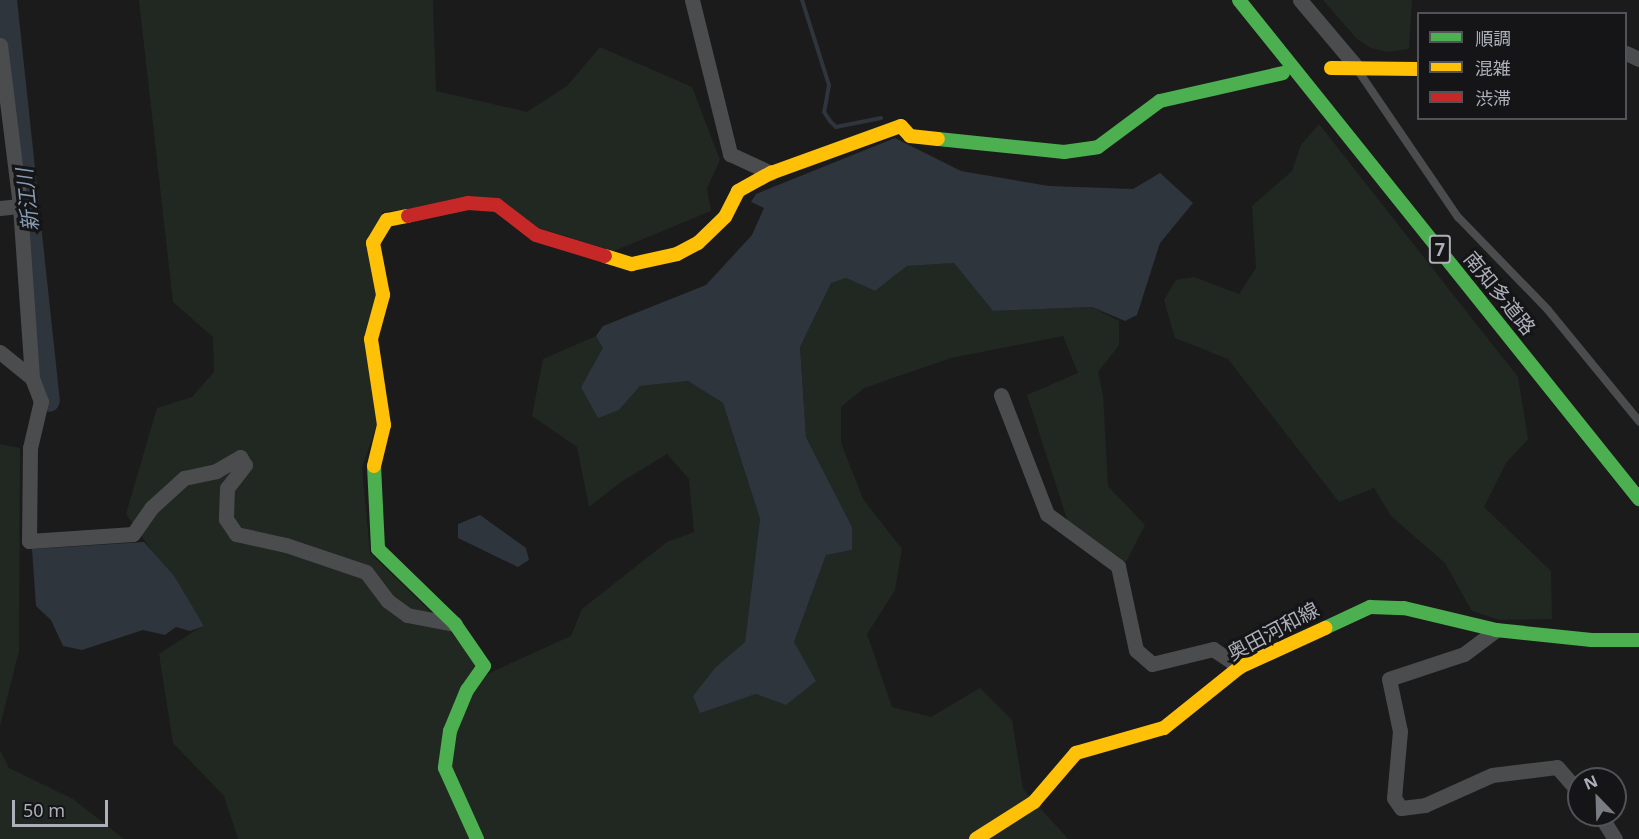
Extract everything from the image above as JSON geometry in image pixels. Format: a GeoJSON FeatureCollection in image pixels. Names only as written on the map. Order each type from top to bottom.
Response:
{"type":"FeatureCollection","features":[{"type":"Feature","properties":{"kind":"main road","name":"南知多道路"},"geometry":{"type":"LineString","coordinates":[[1239,0],[1639,499]]}},
{"type":"Feature","properties":{"kind":"main road"},"geometry":{"type":"LineString","coordinates":[[1325,73],[1355,65],[1417,69]]}},
{"type":"Feature","properties":{"kind":"main road"},"geometry":{"type":"LineString","coordinates":[[477,839],[445,768],[450,731],[468,690],[484,666],[455,624],[378,549],[373,468],[384,425],[371,339],[383,296],[373,243],[387,220],[468,203],[497,205],[536,235],[632,264],[677,254],[698,243],[725,217],[738,191],[771,173],[901,126],[910,136],[1064,152],[1098,147],[1160,101],[1283,73]]}},
{"type":"Feature","properties":{"kind":"main road","name":"奥田河和線"},"geometry":{"type":"LineString","coordinates":[[976,839],[1034,802],[1076,753],[1164,728],[1240,667],[1370,607],[1404,608],[1496,630],[1591,640],[1639,640]]}},
{"type":"Feature","properties":{"kind":"street"},"geometry":{"type":"LineString","coordinates":[[692,0],[730,154],[771,173]]}},
{"type":"Feature","properties":{"kind":"street"},"geometry":{"type":"LineString","coordinates":[[1300,0],[1355,65]]}},
{"type":"Feature","properties":{"kind":"street"},"geometry":{"type":"LineString","coordinates":[[0,45],[20,206],[32,378],[41,401],[30,448],[29,541],[133,534],[151,508],[184,478],[216,471],[240,457],[245,465],[227,488],[226,519],[236,534],[286,545],[366,572],[388,602],[407,615],[455,624]]}},
{"type":"Feature","properties":{"kind":"street"},"geometry":{"type":"LineString","coordinates":[[0,208],[20,206]]}},
{"type":"Feature","properties":{"kind":"street"},"geometry":{"type":"LineString","coordinates":[[0,352],[32,378]]}},
{"type":"Feature","properties":{"kind":"street"},"geometry":{"type":"LineString","coordinates":[[1001,395],[1047,514],[1118,566],[1136,650],[1152,664],[1213,649],[1240,667]]}},
{"type":"Feature","properties":{"kind":"street"},"geometry":{"type":"LineString","coordinates":[[1496,630],[1464,654],[1389,679],[1400,731],[1394,798],[1401,808],[1425,805],[1492,776],[1557,767],[1567,778]]}},
{"type":"Feature","properties":{"kind":"lane"},"geometry":{"type":"LineString","coordinates":[[1355,65],[1458,217],[1548,310],[1639,421]]}},
{"type":"Feature","properties":{"kind":"shaded area"},"geometry":{"type":"Polygon","coordinates":[[[139,0],[433,0],[436,91],[527,112],[567,86],[600,47],[692,87],[720,160],[707,188],[711,211],[614,251],[539,228],[499,198],[382,212],[375,297],[378,421],[362,468],[370,553],[450,631],[485,675],[571,636],[582,609],[667,542],[694,532],[689,479],[667,454],[621,482],[589,507],[577,447],[532,416],[543,359],[596,336],[604,348],[581,387],[619,410],[640,386],[688,381],[723,403],[760,519],[745,642],[716,667],[700,712],[756,694],[786,705],[815,681],[794,642],[826,555],[852,550],[852,527],[806,437],[800,347],[831,282],[846,278],[875,291],[907,266],[954,263],[993,311],[1092,307],[1119,321],[1119,345],[1098,372],[1103,395],[1108,486],[1145,525],[1126,562],[1068,522],[1027,395],[1078,373],[1063,336],[951,358],[864,388],[841,407],[841,443],[863,499],[902,549],[895,590],[867,634],[892,707],[931,717],[980,688],[1012,720],[1023,789],[1068,839],[238,839],[224,796],[173,743],[159,654],[204,625],[126,514],[157,408],[192,397],[214,372],[213,337],[173,302],[139,0]]]}},
{"type":"Feature","properties":{"kind":"shaded area"},"geometry":{"type":"Polygon","coordinates":[[[1323,0],[1412,0],[1409,49],[1387,52],[1371,48],[1357,39],[1323,0]]]}},
{"type":"Feature","properties":{"kind":"shaded area"},"geometry":{"type":"Polygon","coordinates":[[[1319,124],[1518,377],[1528,439],[1506,463],[1484,507],[1551,571],[1552,619],[1500,620],[1472,611],[1445,563],[1391,516],[1374,488],[1339,502],[1228,359],[1175,338],[1164,300],[1176,280],[1194,277],[1239,294],[1256,268],[1252,206],[1292,171],[1301,145],[1319,124]]]}},
{"type":"Feature","properties":{"kind":"shaded area"},"geometry":{"type":"Polygon","coordinates":[[[895,138],[961,171],[1049,186],[1133,189],[1160,173],[1193,203],[1160,243],[1137,315],[1125,321],[1092,307],[993,311],[954,263],[907,266],[875,291],[846,278],[831,283],[800,347],[806,437],[852,527],[852,550],[826,555],[794,642],[816,681],[786,705],[756,694],[700,713],[693,696],[716,667],[745,642],[760,519],[723,403],[688,381],[640,386],[619,410],[598,418],[581,387],[603,348],[596,336],[603,326],[706,285],[752,235],[764,208],[751,202],[756,194],[895,138]]]}},
{"type":"Feature","properties":{"kind":"shaded area"},"geometry":{"type":"Polygon","coordinates":[[[0,444],[20,448],[19,651],[0,726],[0,444]]]}},
{"type":"Feature","properties":{"kind":"shaded area"},"geometry":{"type":"Polygon","coordinates":[[[480,515],[526,548],[529,560],[518,567],[458,538],[458,524],[480,515]]]}},
{"type":"Feature","properties":{"kind":"shaded area"},"geometry":{"type":"Polygon","coordinates":[[[144,542],[174,576],[204,626],[190,631],[176,627],[165,635],[143,630],[82,650],[63,646],[51,620],[36,606],[32,549],[144,542]]]}},
{"type":"Feature","properties":{"kind":"shaded area"},"geometry":{"type":"Polygon","coordinates":[[[0,750],[9,768],[73,799],[124,839],[0,839],[0,750]]]}},
{"type":"Feature","properties":{"kind":"waterway","name":"新江川"},"geometry":{"type":"LineString","coordinates":[[6,0],[49,401]]}},
{"type":"Feature","properties":{"kind":"waterway"},"geometry":{"type":"LineString","coordinates":[[802,0],[829,85],[824,112],[830,121],[836,127],[881,118]]}},
{"type":"Feature","properties":{"kind":"traffic: fast"},"geometry":{"type":"LineString","coordinates":[[1239,0],[1639,499]]}},
{"type":"Feature","properties":{"kind":"traffic: fast"},"geometry":{"type":"LineString","coordinates":[[938,139],[1064,152],[1098,147],[1160,101],[1283,73]]}},
{"type":"Feature","properties":{"kind":"traffic: fast"},"geometry":{"type":"LineString","coordinates":[[374,466],[378,549],[455,624],[484,666],[467,690],[450,731],[445,768],[477,839]]}},
{"type":"Feature","properties":{"kind":"traffic: fast"},"geometry":{"type":"LineString","coordinates":[[1325,628],[1370,607],[1404,608],[1496,630],[1591,640],[1639,640]]}},
{"type":"Feature","properties":{"kind":"traffic: slow"},"geometry":{"type":"LineString","coordinates":[[1331,68],[1417,69]]}},
{"type":"Feature","properties":{"kind":"traffic: slow"},"geometry":{"type":"LineString","coordinates":[[605,256],[632,264],[677,254],[698,243],[725,217],[738,191],[771,173],[901,126],[910,136],[938,139]]}},
{"type":"Feature","properties":{"kind":"traffic: slow"},"geometry":{"type":"LineString","coordinates":[[374,466],[384,425],[371,339],[383,295],[373,243],[387,220],[408,216]]}},
{"type":"Feature","properties":{"kind":"traffic: slow"},"geometry":{"type":"LineString","coordinates":[[976,839],[1034,802],[1076,753],[1164,728],[1240,667],[1325,628]]}},
{"type":"Feature","properties":{"kind":"traffic: jam"},"geometry":{"type":"LineString","coordinates":[[408,216],[468,203],[497,205],[536,235],[605,256]]}}]}
